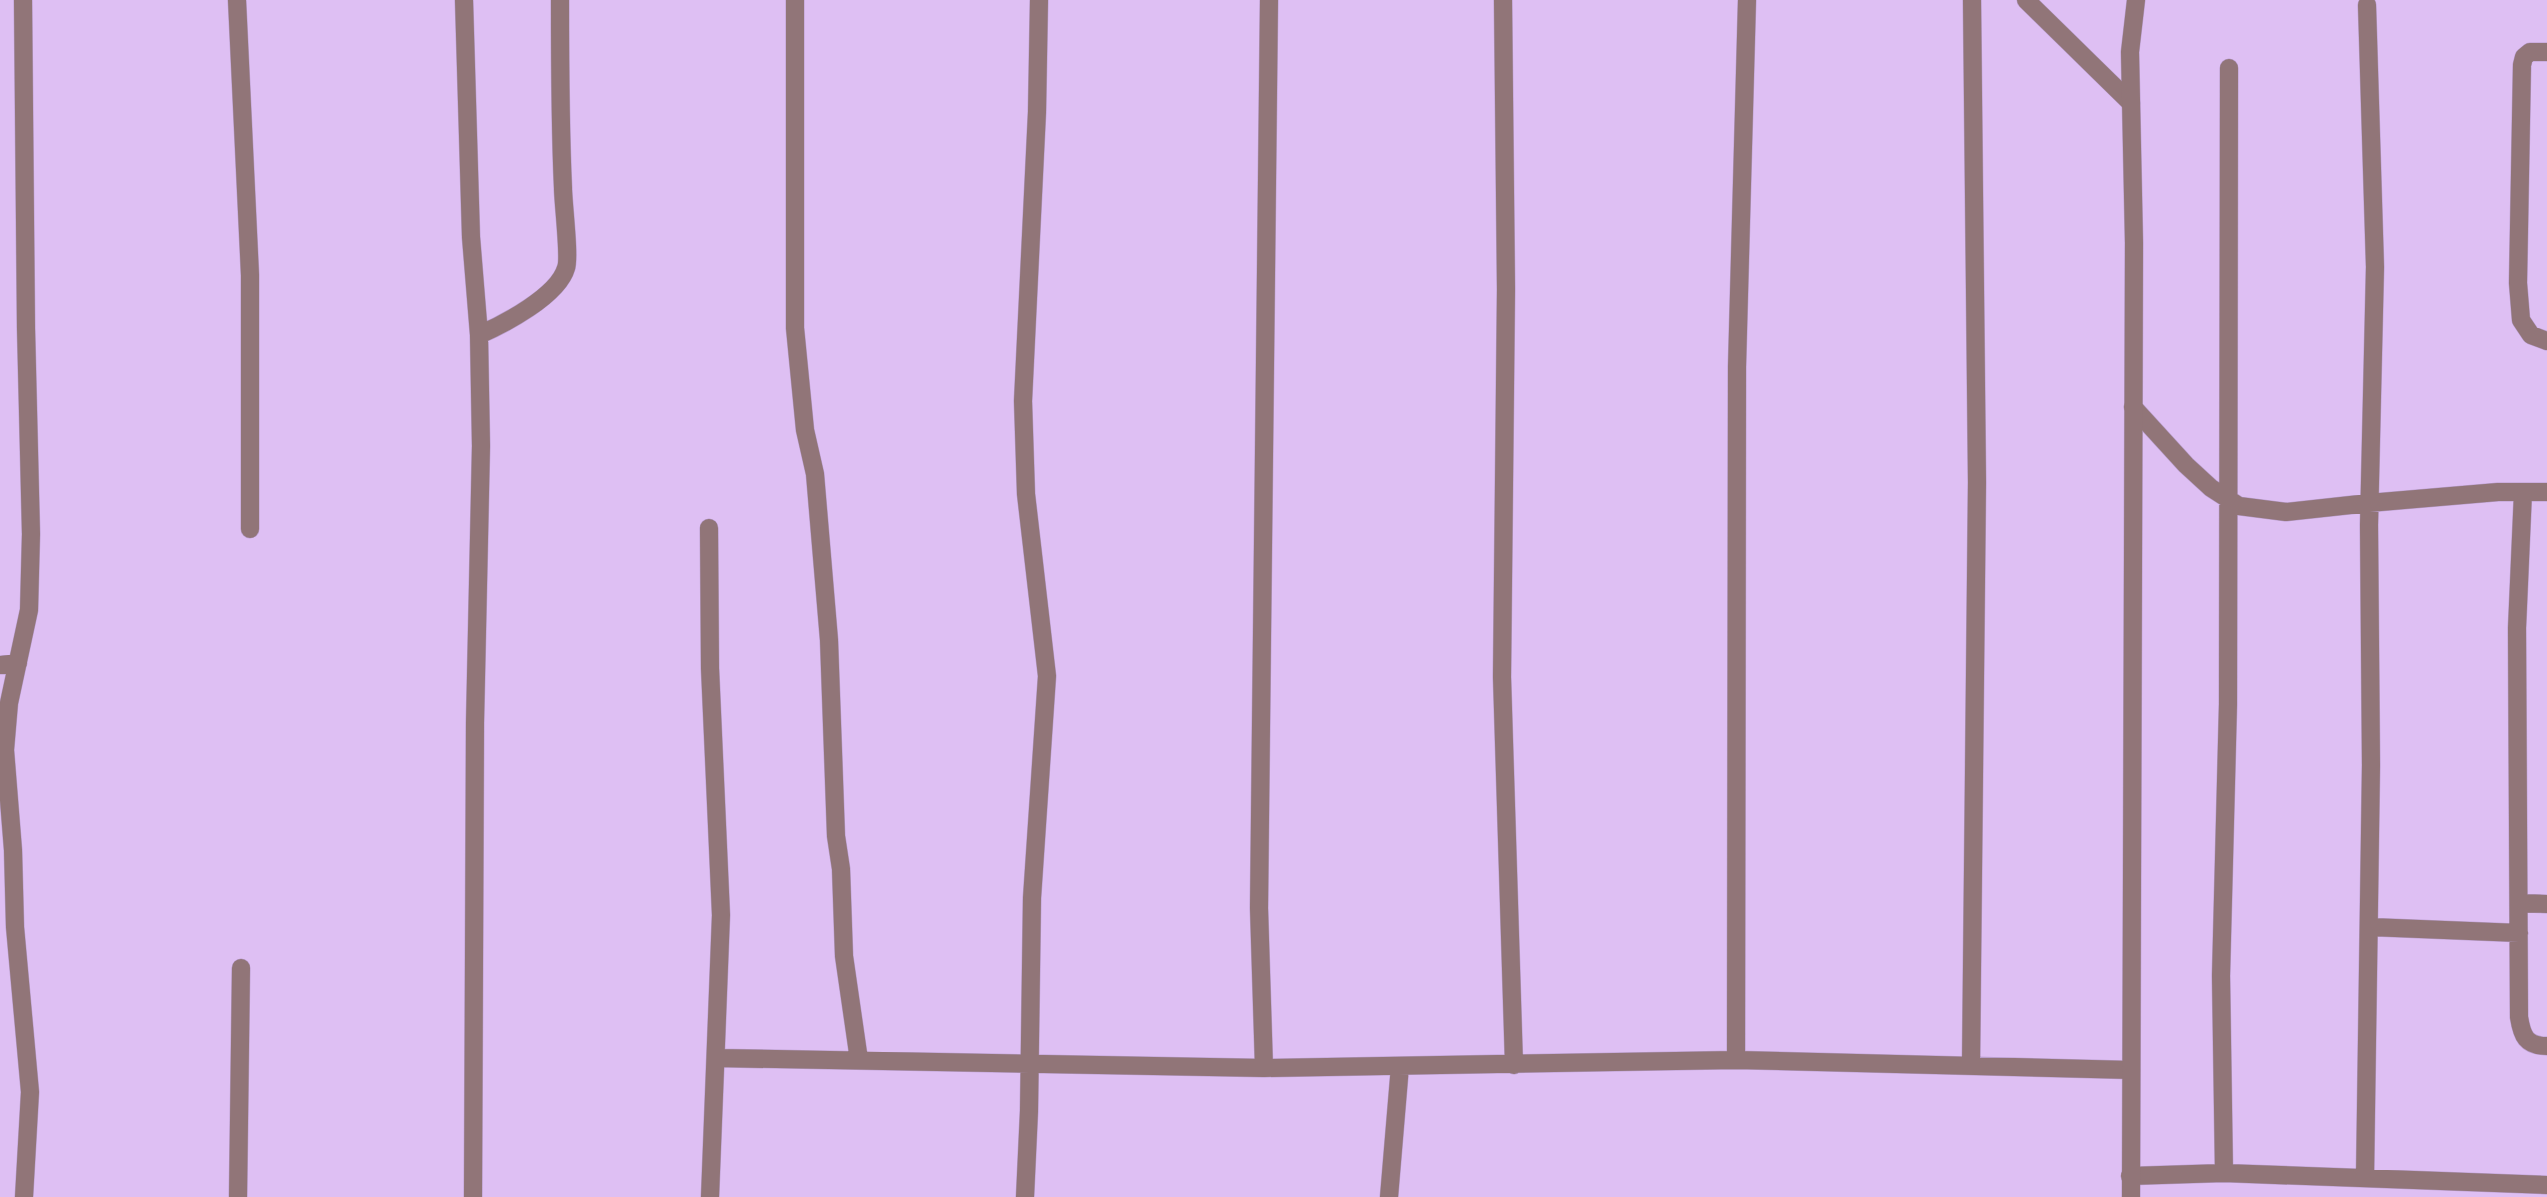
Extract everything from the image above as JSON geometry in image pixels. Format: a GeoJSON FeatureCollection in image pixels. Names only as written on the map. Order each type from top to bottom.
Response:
{"type":"FeatureCollection","features":[{"type":"Feature","properties":{"kind":"street"},"geometry":{"type":"LineString","coordinates":[[23,0],[31,534],[29,610],[9,703],[5,750],[13,850],[15,926],[30,1092],[24,1197]]}},
{"type":"Feature","properties":{"kind":"street"},"geometry":{"type":"LineString","coordinates":[[237,0],[250,275],[250,529]]}},
{"type":"Feature","properties":{"kind":"street"},"geometry":{"type":"LineString","coordinates":[[464,0],[471,237],[479,335],[481,446],[475,723],[473,1197]]}},
{"type":"Feature","properties":{"kind":"street"},"geometry":{"type":"LineString","coordinates":[[479,335],[509,322],[532,306],[554,286],[567,268],[561,144],[560,0]]}},
{"type":"Feature","properties":{"kind":"street"},"geometry":{"type":"LineString","coordinates":[[795,0],[795,328],[805,430],[815,474],[829,640],[836,836],[841,869],[844,956],[859,1060]]}},
{"type":"Feature","properties":{"kind":"street"},"geometry":{"type":"LineString","coordinates":[[1025,1197],[1032,898],[1047,676],[1026,494],[1023,401],[1037,112],[1039,0]]}},
{"type":"Feature","properties":{"kind":"street"},"geometry":{"type":"LineString","coordinates":[[1264,1068],[1259,908],[1269,0]]}},
{"type":"Feature","properties":{"kind":"street"},"geometry":{"type":"LineString","coordinates":[[1503,0],[1506,289],[1502,677],[1514,1065]]}},
{"type":"Feature","properties":{"kind":"street"},"geometry":{"type":"LineString","coordinates":[[1736,1060],[1737,367],[1747,0]]}},
{"type":"Feature","properties":{"kind":"street"},"geometry":{"type":"LineString","coordinates":[[1971,1066],[1977,482],[1972,0]]}},
{"type":"Feature","properties":{"kind":"street"},"geometry":{"type":"LineString","coordinates":[[2026,0],[2131,103]]}},
{"type":"Feature","properties":{"kind":"street"},"geometry":{"type":"LineString","coordinates":[[2131,1197],[2133,407],[2130,52],[2136,0]]}},
{"type":"Feature","properties":{"kind":"street"},"geometry":{"type":"LineString","coordinates":[[2365,1178],[2370,927],[2369,503],[2375,267],[2367,5]]}},
{"type":"Feature","properties":{"kind":"street"},"geometry":{"type":"LineString","coordinates":[[2547,52],[2530,52],[2524,57],[2522,65],[2518,284],[2521,320],[2531,335],[2547,341]]}},
{"type":"Feature","properties":{"kind":"street"},"geometry":{"type":"LineString","coordinates":[[2224,1173],[2221,976],[2228,704],[2229,68]]}},
{"type":"Feature","properties":{"kind":"street"},"geometry":{"type":"LineString","coordinates":[[2133,407],[2186,465],[2211,488],[2239,506],[2286,512],[2369,503],[2547,492]]}},
{"type":"Feature","properties":{"kind":"street"},"geometry":{"type":"LineString","coordinates":[[2523,492],[2517,628],[2519,1017],[2522,1035],[2529,1042],[2547,1046]]}},
{"type":"Feature","properties":{"kind":"street"},"geometry":{"type":"LineString","coordinates":[[709,528],[710,668],[721,915],[710,1197]]}},
{"type":"Feature","properties":{"kind":"street"},"geometry":{"type":"LineString","coordinates":[[0,665],[18,663]]}},
{"type":"Feature","properties":{"kind":"street"},"geometry":{"type":"LineString","coordinates":[[2519,903],[2547,904]]}},
{"type":"Feature","properties":{"kind":"street"},"geometry":{"type":"LineString","coordinates":[[2370,927],[2519,933]]}},
{"type":"Feature","properties":{"kind":"street"},"geometry":{"type":"LineString","coordinates":[[238,1197],[242,968]]}},
{"type":"Feature","properties":{"kind":"street"},"geometry":{"type":"LineString","coordinates":[[716,1058],[1264,1068],[1736,1060],[2131,1070]]}},
{"type":"Feature","properties":{"kind":"street"},"geometry":{"type":"LineString","coordinates":[[1389,1197],[1400,1066]]}},
{"type":"Feature","properties":{"kind":"street"},"geometry":{"type":"LineString","coordinates":[[2130,1176],[2224,1173],[2547,1185]]}}]}
